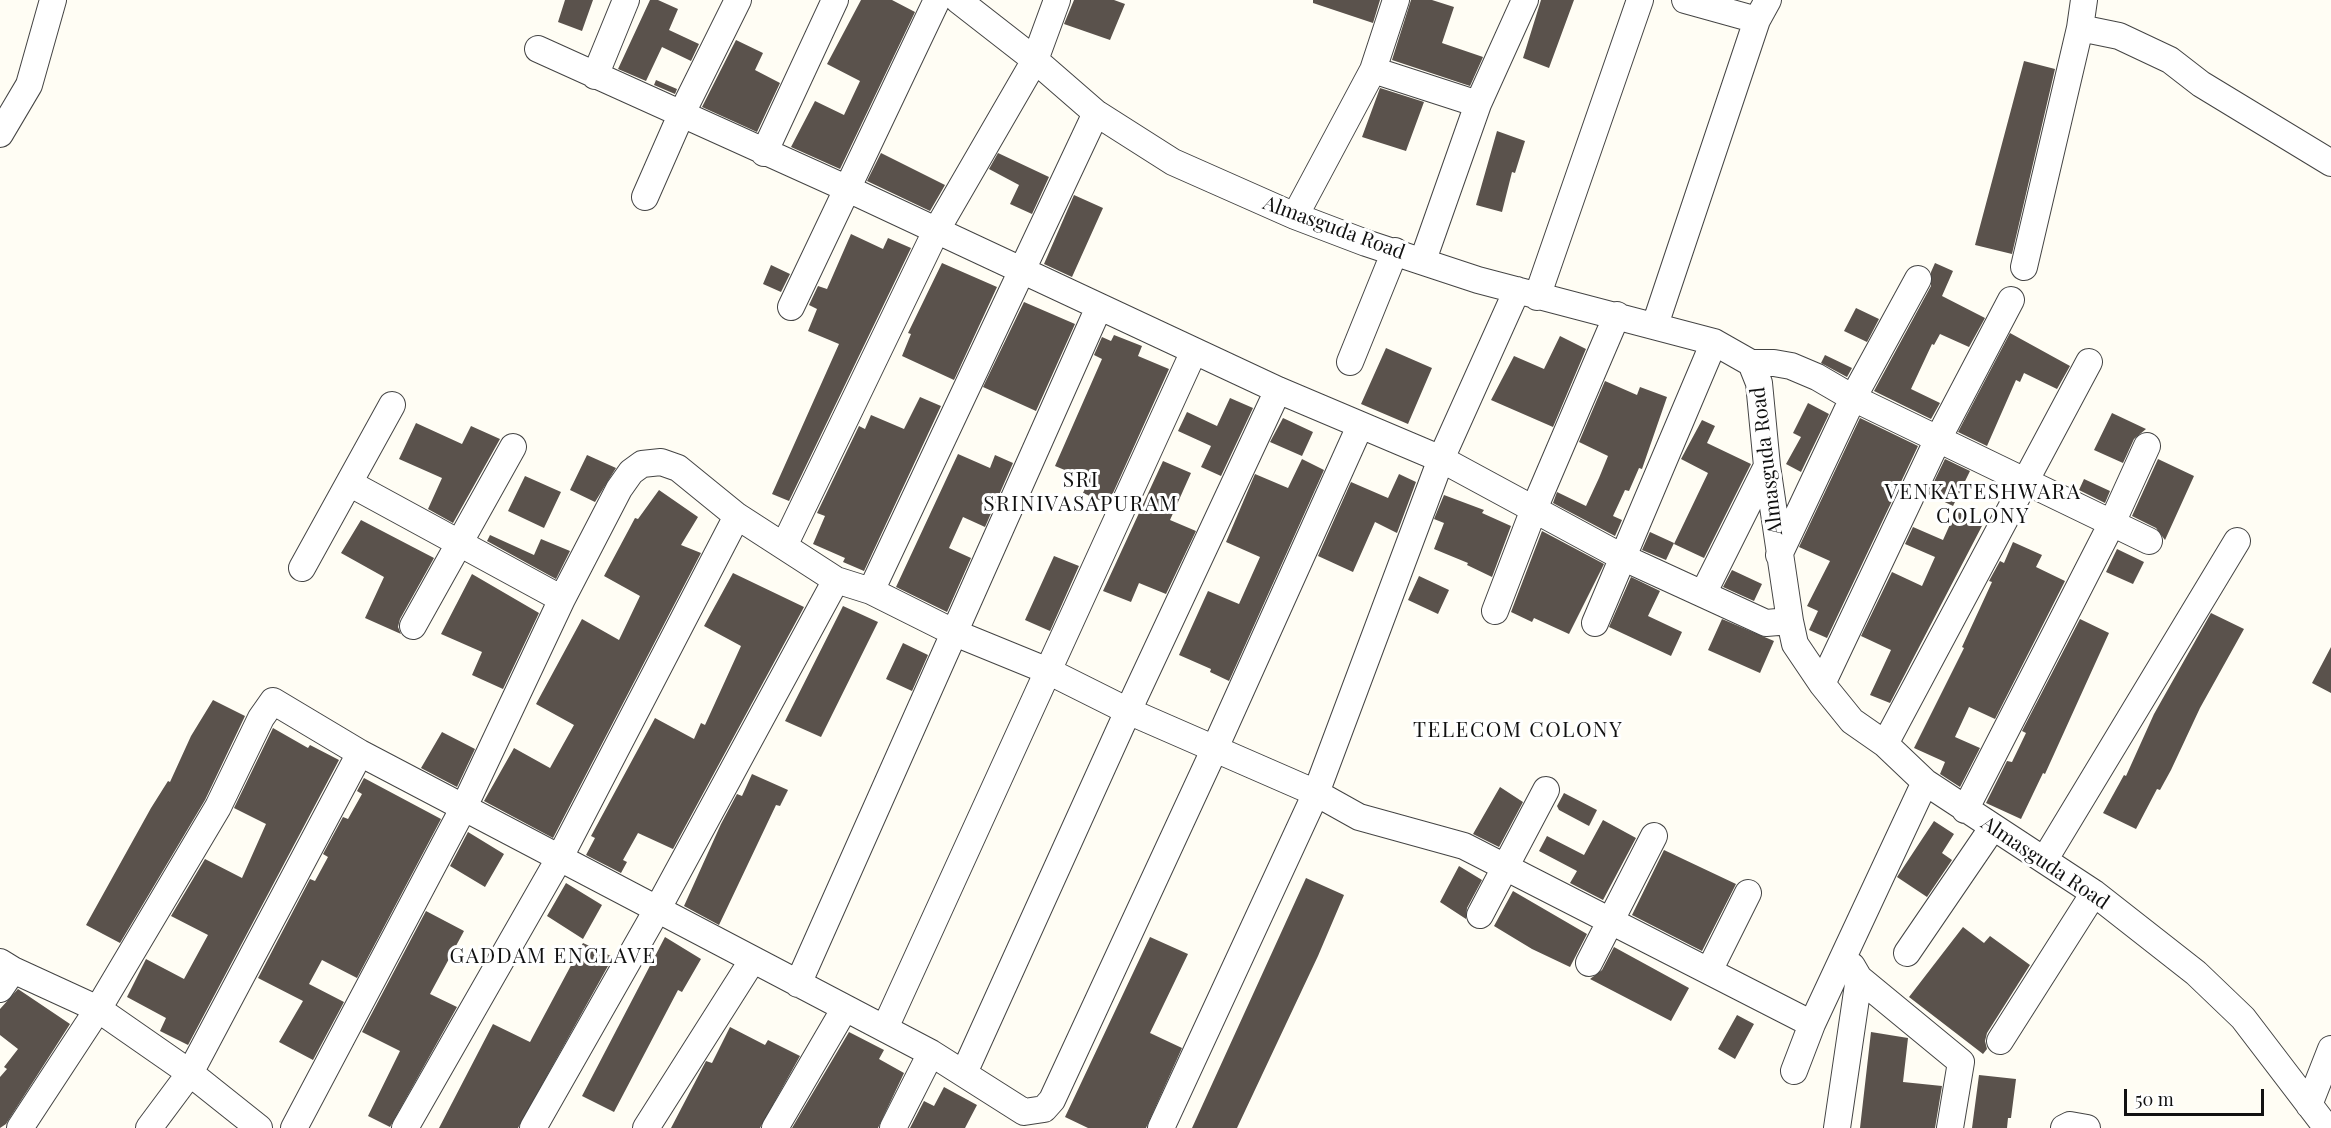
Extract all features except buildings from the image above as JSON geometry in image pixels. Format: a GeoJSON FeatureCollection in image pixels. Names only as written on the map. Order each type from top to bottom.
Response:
{"type":"FeatureCollection","features":[{"type":"Feature","properties":{"kind":"street"},"geometry":{"type":"LineString","coordinates":[[0,134],[29,85],[53,0]]}},
{"type":"Feature","properties":{"kind":"street"},"geometry":{"type":"LineString","coordinates":[[595,76],[626,0]]}},
{"type":"Feature","properties":{"kind":"street"},"geometry":{"type":"LineString","coordinates":[[645,197],[681,115],[738,0]]}},
{"type":"Feature","properties":{"kind":"street"},"geometry":{"type":"LineString","coordinates":[[764,153],[836,0]]}},
{"type":"Feature","properties":{"kind":"street"},"geometry":{"type":"LineString","coordinates":[[791,308],[937,0]]}},
{"type":"Feature","properties":{"kind":"street","name":"Almasguda Road"},"geometry":{"type":"LineString","coordinates":[[958,0],[1035,60],[1096,113],[1173,162],[1295,216],[1395,252],[1478,280],[1714,342],[1751,363],[1759,382],[1779,556],[1795,644],[1822,684],[1852,721],[1885,744],[1925,782],[2094,893],[2196,972],[2243,1018],[2327,1128]]}},
{"type":"Feature","properties":{"kind":"street"},"geometry":{"type":"LineString","coordinates":[[784,546],[936,231],[1035,60],[1057,0]]}},
{"type":"Feature","properties":{"kind":"street"},"geometry":{"type":"LineString","coordinates":[[1295,216],[1373,70],[1396,0]]}},
{"type":"Feature","properties":{"kind":"street"},"geometry":{"type":"LineString","coordinates":[[1423,260],[1478,104],[1525,0]]}},
{"type":"Feature","properties":{"kind":"street"},"geometry":{"type":"LineString","coordinates":[[1161,1128],[1316,793],[1441,459],[1527,293],[1640,0]]}},
{"type":"Feature","properties":{"kind":"street"},"geometry":{"type":"LineString","coordinates":[[1655,325],[1762,10],[1685,0]]}},
{"type":"Feature","properties":{"kind":"street"},"geometry":{"type":"LineString","coordinates":[[2024,267],[2080,28],[2084,0]]}},
{"type":"Feature","properties":{"kind":"street"},"geometry":{"type":"LineString","coordinates":[[2080,28],[2120,36],[2170,60],[2201,84],[2331,163]]}},
{"type":"Feature","properties":{"kind":"street"},"geometry":{"type":"LineString","coordinates":[[538,49],[848,189],[1278,390],[1441,459],[1622,557],[1766,623],[1790,621]]}},
{"type":"Feature","properties":{"kind":"street"},"geometry":{"type":"LineString","coordinates":[[1373,70],[1478,104]]}},
{"type":"Feature","properties":{"kind":"street"},"geometry":{"type":"LineString","coordinates":[[871,591],[1096,113]]}},
{"type":"Feature","properties":{"kind":"street"},"geometry":{"type":"LineString","coordinates":[[1350,362],[1395,252]]}},
{"type":"Feature","properties":{"kind":"street"},"geometry":{"type":"LineString","coordinates":[[1779,556],[1853,398],[1918,279]]}},
{"type":"Feature","properties":{"kind":"street"},"geometry":{"type":"LineString","coordinates":[[1822,684],[1938,439],[2011,300]]}},
{"type":"Feature","properties":{"kind":"street"},"geometry":{"type":"LineString","coordinates":[[798,984],[1099,307]]}},
{"type":"Feature","properties":{"kind":"street"},"geometry":{"type":"LineString","coordinates":[[1495,611],[1534,509],[1617,315]]}},
{"type":"Feature","properties":{"kind":"street"},"geometry":{"type":"LineString","coordinates":[[1594,623],[1714,342]]}},
{"type":"Feature","properties":{"kind":"street"},"geometry":{"type":"LineString","coordinates":[[885,1028],[1194,351]]}},
{"type":"Feature","properties":{"kind":"street"},"geometry":{"type":"LineString","coordinates":[[1885,744],[2089,362]]}},
{"type":"Feature","properties":{"kind":"street"},"geometry":{"type":"LineString","coordinates":[[1751,363],[1791,366],[2149,541]]}},
{"type":"Feature","properties":{"kind":"street"},"geometry":{"type":"LineString","coordinates":[[964,1073],[1128,711],[1278,390]]}},
{"type":"Feature","properties":{"kind":"street"},"geometry":{"type":"LineString","coordinates":[[302,568],[392,405]]}},
{"type":"Feature","properties":{"kind":"street"},"geometry":{"type":"LineString","coordinates":[[20,1128],[98,1009],[218,807],[261,718],[273,701],[360,753],[560,857],[752,961],[931,1053],[964,1073],[1020,1120],[1044,1108],[1052,1100],[1360,426]]}},
{"type":"Feature","properties":{"kind":"street"},"geometry":{"type":"LineString","coordinates":[[1965,810],[2112,523],[2147,446]]}},
{"type":"Feature","properties":{"kind":"street"},"geometry":{"type":"LineString","coordinates":[[413,626],[513,447]]}},
{"type":"Feature","properties":{"kind":"street"},"geometry":{"type":"LineString","coordinates":[[294,1128],[464,807],[562,598],[619,489],[631,472],[642,464],[661,462],[678,468],[737,516],[836,580],[871,591],[955,633],[1048,670],[1128,711],[1316,793],[1359,817],[1464,846],[1812,1024]]}},
{"type":"Feature","properties":{"kind":"street"},"geometry":{"type":"LineString","coordinates":[[1703,594],[1767,466]]}},
{"type":"Feature","properties":{"kind":"street"},"geometry":{"type":"LineString","coordinates":[[349,483],[562,598]]}},
{"type":"Feature","properties":{"kind":"street"},"geometry":{"type":"LineString","coordinates":[[405,1128],[560,857],[737,516]]}},
{"type":"Feature","properties":{"kind":"street"},"geometry":{"type":"LineString","coordinates":[[2045,859],[2237,541]]}},
{"type":"Feature","properties":{"kind":"street"},"geometry":{"type":"LineString","coordinates":[[533,1128],[657,910],[836,580]]}},
{"type":"Feature","properties":{"kind":"street"},"geometry":{"type":"LineString","coordinates":[[149,1128],[190,1073],[360,753]]}},
{"type":"Feature","properties":{"kind":"street"},"geometry":{"type":"LineString","coordinates":[[1794,1071],[1812,1024],[1925,782]]}},
{"type":"Feature","properties":{"kind":"street"},"geometry":{"type":"LineString","coordinates":[[1480,915],[1546,790]]}},
{"type":"Feature","properties":{"kind":"street"},"geometry":{"type":"LineString","coordinates":[[1907,953],[1993,827]]}},
{"type":"Feature","properties":{"kind":"street"},"geometry":{"type":"LineString","coordinates":[[1589,963],[1654,836]]}},
{"type":"Feature","properties":{"kind":"street"},"geometry":{"type":"LineString","coordinates":[[1708,971],[1748,893]]}},
{"type":"Feature","properties":{"kind":"street"},"geometry":{"type":"LineString","coordinates":[[2000,1041],[2094,893]]}},
{"type":"Feature","properties":{"kind":"street"},"geometry":{"type":"LineString","coordinates":[[1845,952],[1859,978],[1961,1062],[1950,1128]]}},
{"type":"Feature","properties":{"kind":"street"},"geometry":{"type":"LineString","coordinates":[[646,1128],[752,961]]}},
{"type":"Feature","properties":{"kind":"street"},"geometry":{"type":"LineString","coordinates":[[4,974],[98,1009],[190,1073],[260,1128]]}},
{"type":"Feature","properties":{"kind":"street"},"geometry":{"type":"LineString","coordinates":[[1837,1128],[1859,978]]}},
{"type":"Feature","properties":{"kind":"street"},"geometry":{"type":"LineString","coordinates":[[776,1128],[846,1008]]}},
{"type":"Feature","properties":{"kind":"street"},"geometry":{"type":"LineString","coordinates":[[2309,1105],[2331,1049]]}},
{"type":"Feature","properties":{"kind":"street"},"geometry":{"type":"LineString","coordinates":[[892,1128],[931,1053]]}},
{"type":"Feature","properties":{"kind":"street"},"geometry":{"type":"LineString","coordinates":[[2064,1128],[2070,1125],[2087,1128]]}},
{"type":"Feature","properties":{"kind":"district","name":"SRI SRINIVASAPURAM"},"geometry":{"type":"Point","coordinates":[1081,492]}},
{"type":"Feature","properties":{"kind":"district","name":"VENKATESHWARA COLONY"},"geometry":{"type":"Point","coordinates":[1983,504]}},
{"type":"Feature","properties":{"kind":"district","name":"TELECOM COLONY"},"geometry":{"type":"Point","coordinates":[1518,730]}},
{"type":"Feature","properties":{"kind":"district","name":"GADDAM ENCLAVE"},"geometry":{"type":"Point","coordinates":[553,956]}}]}
